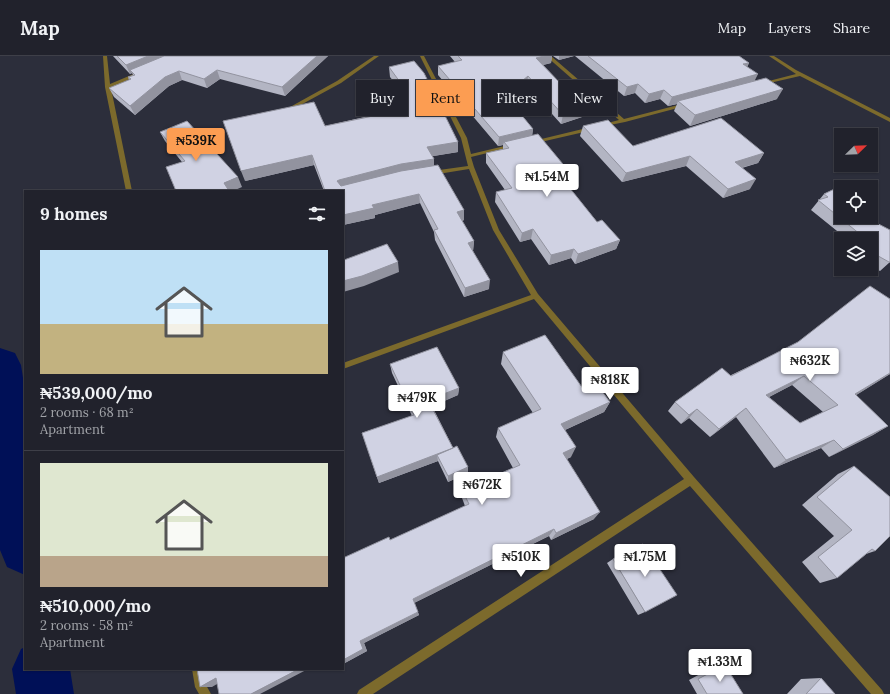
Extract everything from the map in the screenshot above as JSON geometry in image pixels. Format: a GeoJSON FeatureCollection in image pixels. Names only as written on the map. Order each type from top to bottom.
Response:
{"type":"FeatureCollection","features":[{"type":"Feature","properties":{"kind":"street"},"geometry":{"type":"LineString","coordinates":[[105,56],[108,87],[129,190]]}},
{"type":"Feature","properties":{"kind":"street"},"geometry":{"type":"LineString","coordinates":[[293,107],[339,82],[377,56]]}},
{"type":"Feature","properties":{"kind":"street"},"geometry":{"type":"LineString","coordinates":[[422,56],[464,138],[470,167],[496,230],[535,296],[691,480],[878,694]]}},
{"type":"Feature","properties":{"kind":"street"},"geometry":{"type":"LineString","coordinates":[[548,56],[623,121]]}},
{"type":"Feature","properties":{"kind":"street"},"geometry":{"type":"LineString","coordinates":[[771,56],[801,74],[890,120]]}},
{"type":"Feature","properties":{"kind":"street"},"geometry":{"type":"LineString","coordinates":[[108,87],[145,72]]}},
{"type":"Feature","properties":{"kind":"street"},"geometry":{"type":"LineString","coordinates":[[754,87],[801,74]]}},
{"type":"Feature","properties":{"kind":"street"},"geometry":{"type":"LineString","coordinates":[[468,156],[623,121],[693,103]]}},
{"type":"Feature","properties":{"kind":"street"},"geometry":{"type":"LineString","coordinates":[[425,174],[470,167]]}},
{"type":"Feature","properties":{"kind":"street"},"geometry":{"type":"LineString","coordinates":[[344,366],[535,296]]}},
{"type":"Feature","properties":{"kind":"street"},"geometry":{"type":"LineString","coordinates":[[363,694],[691,480]]}},
{"type":"Feature","properties":{"kind":"street"},"geometry":{"type":"LineString","coordinates":[[197,670],[201,687],[205,694]]}},
{"type":"Feature","properties":{"kind":"building"},"geometry":{"type":"Polygon","coordinates":[[[117,56],[148,56],[126,65],[117,56]]]}},
{"type":"Feature","properties":{"kind":"building"},"geometry":{"type":"Polygon","coordinates":[[[164,56],[317,56],[282,87],[217,70],[204,79],[179,71],[165,77],[130,106],[109,88],[131,79],[128,77],[135,75],[130,70],[164,56]]]}},
{"type":"Feature","properties":{"kind":"building"},"geometry":{"type":"Polygon","coordinates":[[[458,56],[544,56],[536,58],[559,82],[559,111],[551,102],[551,80],[532,80],[528,76],[523,80],[482,80],[482,116],[522,116],[533,129],[499,137],[474,108],[474,80],[450,80],[438,66],[462,60],[458,56]]]}},
{"type":"Feature","properties":{"kind":"building"},"geometry":{"type":"Polygon","coordinates":[[[588,56],[739,56],[749,63],[743,64],[758,74],[672,97],[664,90],[649,94],[638,84],[627,87],[588,56]]]}},
{"type":"Feature","properties":{"kind":"building"},"geometry":{"type":"Polygon","coordinates":[[[414,61],[424,73],[427,80],[416,80],[416,116],[445,116],[458,142],[427,147],[434,159],[401,164],[337,181],[341,186],[401,171],[438,165],[464,210],[457,212],[474,241],[468,243],[490,280],[465,288],[434,230],[438,229],[419,194],[372,205],[374,208],[344,215],[344,190],[325,190],[312,155],[241,171],[223,121],[314,102],[325,126],[373,116],[408,116],[408,80],[399,80],[389,67],[414,61]]]}},
{"type":"Feature","properties":{"kind":"building"},"geometry":{"type":"Polygon","coordinates":[[[766,78],[783,89],[695,115],[678,101],[766,78]]]}},
{"type":"Feature","properties":{"kind":"building"},"geometry":{"type":"Polygon","coordinates":[[[721,118],[764,153],[735,162],[756,179],[728,189],[690,156],[626,173],[583,126],[608,120],[633,146],[721,118]]]}},
{"type":"Feature","properties":{"kind":"building"},"geometry":{"type":"Polygon","coordinates":[[[187,121],[238,177],[224,183],[228,190],[176,190],[166,167],[185,161],[160,132],[187,121]]]}},
{"type":"Feature","properties":{"kind":"building"},"geometry":{"type":"Polygon","coordinates":[[[538,134],[572,175],[561,177],[597,222],[602,220],[620,240],[578,254],[574,249],[551,255],[533,229],[522,233],[496,192],[512,188],[486,153],[509,148],[504,142],[538,134]]]}},
{"type":"Feature","properties":{"kind":"building"},"geometry":{"type":"Polygon","coordinates":[[[834,189],[834,213],[818,200],[828,197],[824,194],[834,189]]]}},
{"type":"Feature","properties":{"kind":"building"},"geometry":{"type":"Polygon","coordinates":[[[848,224],[878,224],[890,230],[890,262],[878,256],[878,232],[857,232],[848,224]]]}},
{"type":"Feature","properties":{"kind":"building"},"geometry":{"type":"Polygon","coordinates":[[[387,244],[398,262],[362,276],[344,281],[344,260],[387,244]]]}},
{"type":"Feature","properties":{"kind":"building"},"geometry":{"type":"Polygon","coordinates":[[[870,286],[890,299],[890,373],[855,394],[888,426],[843,449],[834,440],[786,460],[746,408],[719,429],[697,409],[689,415],[675,402],[722,368],[731,376],[798,342],[870,286]],[[804,376],[766,395],[800,423],[838,405],[804,376]]]}},
{"type":"Feature","properties":{"kind":"building"},"geometry":{"type":"Polygon","coordinates":[[[545,335],[584,390],[597,384],[610,402],[561,424],[576,447],[563,453],[600,512],[556,533],[554,529],[413,599],[418,612],[360,641],[363,649],[344,659],[344,558],[389,537],[390,540],[469,504],[462,490],[520,465],[498,428],[541,409],[503,352],[545,335]]]}},
{"type":"Feature","properties":{"kind":"building"},"geometry":{"type":"Polygon","coordinates":[[[437,347],[459,388],[428,400],[453,448],[377,477],[362,433],[414,415],[390,364],[437,347]]]}},
{"type":"Feature","properties":{"kind":"building"},"geometry":{"type":"Polygon","coordinates":[[[457,446],[468,467],[448,476],[437,455],[457,446]]]}},
{"type":"Feature","properties":{"kind":"building"},"geometry":{"type":"Polygon","coordinates":[[[854,466],[890,497],[890,536],[875,551],[872,549],[837,578],[818,557],[852,530],[817,497],[854,466]]]}},
{"type":"Feature","properties":{"kind":"building"},"geometry":{"type":"Polygon","coordinates":[[[643,544],[677,595],[645,612],[613,559],[643,544]]]}},
{"type":"Feature","properties":{"kind":"building"},"geometry":{"type":"Polygon","coordinates":[[[725,665],[743,694],[707,694],[698,679],[725,665]]]}},
{"type":"Feature","properties":{"kind":"building"},"geometry":{"type":"Polygon","coordinates":[[[197,670],[297,670],[251,694],[219,694],[216,678],[200,687],[197,670]]]}},
{"type":"Feature","properties":{"kind":"building"},"geometry":{"type":"Polygon","coordinates":[[[821,678],[835,694],[806,694],[821,678]]]}},
{"type":"Feature","properties":{"kind":"waterway"},"geometry":{"type":"LineString","coordinates":[[0,365],[24,542]]}},
{"type":"Feature","properties":{"kind":"waterway"},"geometry":{"type":"LineString","coordinates":[[41,670],[45,694]]}}]}
